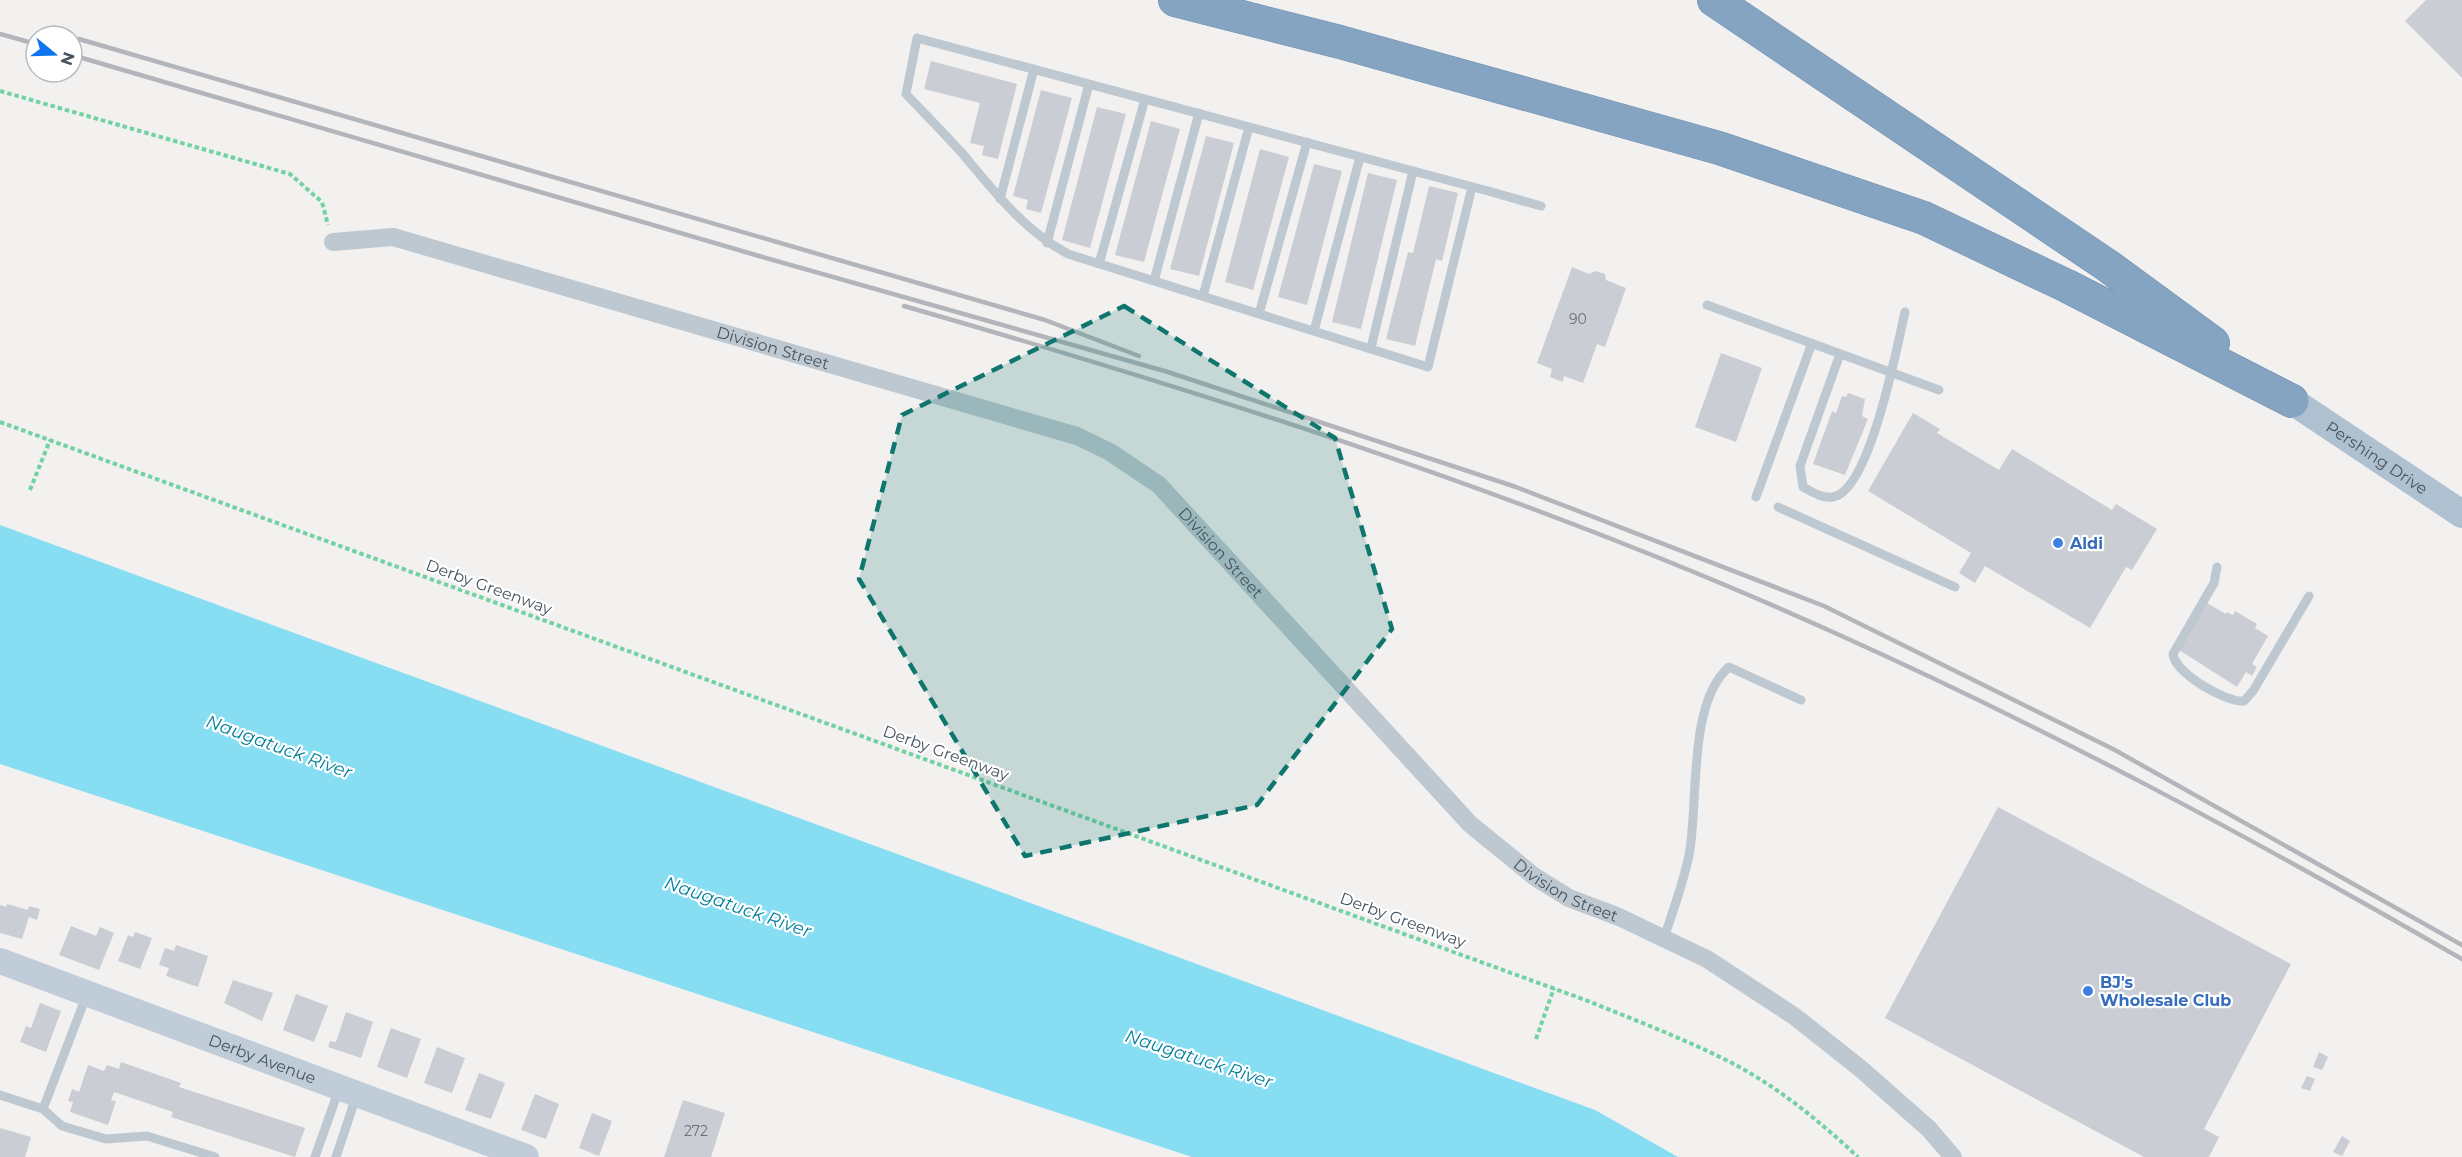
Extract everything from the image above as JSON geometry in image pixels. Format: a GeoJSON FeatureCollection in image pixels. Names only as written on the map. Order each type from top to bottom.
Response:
{"type":"FeatureCollection","features":[{"type":"Feature","properties":{"kind":"highway"},"geometry":{"type":"LineString","coordinates":[[1175,0],[1340,42],[1719,148],[1923,218],[2067,286],[2292,401]]}},
{"type":"Feature","properties":{"kind":"highway"},"geometry":{"type":"LineString","coordinates":[[1714,0],[2108,266],[2292,401]]}},
{"type":"Feature","properties":{"kind":"main road","name":"Pershing Drive"},"geometry":{"type":"LineString","coordinates":[[2292,401],[2462,514]]}},
{"type":"Feature","properties":{"kind":"main road","name":"Derby Avenue"},"geometry":{"type":"LineString","coordinates":[[0,961],[526,1157]]}},
{"type":"Feature","properties":{"kind":"street","name":"Division Street"},"geometry":{"type":"LineString","coordinates":[[333,242],[393,237],[1065,433],[1110,452],[1159,485],[1470,824],[1534,877],[1569,898],[1619,916],[1707,959],[1794,1016],[1904,1106],[1929,1129],[1953,1157]]}},
{"type":"Feature","properties":{"kind":"lane"},"geometry":{"type":"LineString","coordinates":[[1472,187],[1428,367],[1068,254],[1047,243],[1012,213],[959,150],[906,94],[917,38],[1199,113],[1249,127],[1306,142],[1360,157],[1413,171],[1472,187],[1541,206]]}},
{"type":"Feature","properties":{"kind":"lane"},"geometry":{"type":"LineString","coordinates":[[1000,199],[1034,69]]}},
{"type":"Feature","properties":{"kind":"lane"},"geometry":{"type":"LineString","coordinates":[[1047,243],[1089,84]]}},
{"type":"Feature","properties":{"kind":"lane"},"geometry":{"type":"LineString","coordinates":[[1099,264],[1145,99]]}},
{"type":"Feature","properties":{"kind":"lane"},"geometry":{"type":"LineString","coordinates":[[1154,281],[1199,113]]}},
{"type":"Feature","properties":{"kind":"lane"},"geometry":{"type":"LineString","coordinates":[[1203,296],[1249,127]]}},
{"type":"Feature","properties":{"kind":"lane"},"geometry":{"type":"LineString","coordinates":[[1259,314],[1306,142]]}},
{"type":"Feature","properties":{"kind":"lane"},"geometry":{"type":"LineString","coordinates":[[1314,331],[1360,157]]}},
{"type":"Feature","properties":{"kind":"lane"},"geometry":{"type":"LineString","coordinates":[[1371,348],[1413,171]]}},
{"type":"Feature","properties":{"kind":"lane"},"geometry":{"type":"LineString","coordinates":[[1707,305],[1939,390]]}},
{"type":"Feature","properties":{"kind":"lane"},"geometry":{"type":"LineString","coordinates":[[1840,354],[1800,466],[1803,486],[1816,495],[1833,498],[1848,489],[1874,435],[1892,372],[1905,312]]}},
{"type":"Feature","properties":{"kind":"lane"},"geometry":{"type":"LineString","coordinates":[[1756,497],[1812,343]]}},
{"type":"Feature","properties":{"kind":"lane"},"geometry":{"type":"LineString","coordinates":[[1778,507],[1955,587]]}},
{"type":"Feature","properties":{"kind":"lane"},"geometry":{"type":"LineString","coordinates":[[2217,567],[2214,583],[2173,654],[2174,662],[2190,677],[2235,702],[2244,701],[2253,692],[2309,596]]}},
{"type":"Feature","properties":{"kind":"lane"},"geometry":{"type":"LineString","coordinates":[[1664,938],[1681,888],[1689,853],[1696,750],[1717,677],[1729,667],[1801,700]]}},
{"type":"Feature","properties":{"kind":"lane"},"geometry":{"type":"LineString","coordinates":[[44,1109],[87,993]]}},
{"type":"Feature","properties":{"kind":"lane"},"geometry":{"type":"LineString","coordinates":[[315,1157],[348,1090]]}},
{"type":"Feature","properties":{"kind":"lane"},"geometry":{"type":"LineString","coordinates":[[336,1157],[348,1090]]}},
{"type":"Feature","properties":{"kind":"lane"},"geometry":{"type":"LineString","coordinates":[[0,1095],[44,1109],[62,1126],[106,1139],[147,1136],[215,1157]]}},
{"type":"Feature","properties":{"kind":"path"},"geometry":{"type":"LineString","coordinates":[[0,91],[290,174],[322,202],[333,242]]}},
{"type":"Feature","properties":{"kind":"path","name":"Derby Greenway"},"geometry":{"type":"LineString","coordinates":[[0,422],[1554,988],[1721,1057],[1789,1099],[1823,1125],[1858,1157]]}},
{"type":"Feature","properties":{"kind":"path"},"geometry":{"type":"LineString","coordinates":[[30,490],[50,440]]}},
{"type":"Feature","properties":{"kind":"path"},"geometry":{"type":"LineString","coordinates":[[1536,1039],[1554,988]]}},
{"type":"Feature","properties":{"kind":"highlighted area"},"geometry":{"type":"Polygon","coordinates":[[[1124,306],[1335,438],[1392,629],[1257,805],[1025,856],[859,579],[902,415],[1124,306]]]}},
{"type":"Feature","properties":{"kind":"water","name":"Naugatuck River"},"geometry":{"type":"Polygon","coordinates":[[[0,525],[1595,1110],[1678,1157],[1192,1157],[0,764],[0,525]]]}},
{"type":"Feature","properties":{"kind":"building"},"geometry":{"type":"Polygon","coordinates":[[[2426,0],[2462,0],[2462,78],[2405,21],[2426,0]]]}},
{"type":"Feature","properties":{"kind":"building"},"geometry":{"type":"Polygon","coordinates":[[[931,61],[1017,84],[998,159],[982,155],[984,146],[970,143],[980,103],[924,89],[931,61]]]}},
{"type":"Feature","properties":{"kind":"building"},"geometry":{"type":"Polygon","coordinates":[[[1041,90],[1072,98],[1041,213],[1026,209],[1028,200],[1013,196],[1041,90]]]}},
{"type":"Feature","properties":{"kind":"building"},"geometry":{"type":"Polygon","coordinates":[[[1097,107],[1126,114],[1090,248],[1062,240],[1097,107]]]}},
{"type":"Feature","properties":{"kind":"building"},"geometry":{"type":"Polygon","coordinates":[[[1151,121],[1180,129],[1144,262],[1115,255],[1151,121]]]}},
{"type":"Feature","properties":{"kind":"building"},"geometry":{"type":"Polygon","coordinates":[[[1206,136],[1234,143],[1199,276],[1170,269],[1206,136]]]}},
{"type":"Feature","properties":{"kind":"building"},"geometry":{"type":"Polygon","coordinates":[[[1260,149],[1289,157],[1253,290],[1225,282],[1260,149]]]}},
{"type":"Feature","properties":{"kind":"building"},"geometry":{"type":"Polygon","coordinates":[[[1314,164],[1342,171],[1307,305],[1278,297],[1314,164]]]}},
{"type":"Feature","properties":{"kind":"building"},"geometry":{"type":"Polygon","coordinates":[[[1368,173],[1397,180],[1361,329],[1332,322],[1368,173]]]}},
{"type":"Feature","properties":{"kind":"building"},"geometry":{"type":"Polygon","coordinates":[[[1429,186],[1458,193],[1442,261],[1436,259],[1415,346],[1386,339],[1408,252],[1413,253],[1429,186]]]}},
{"type":"Feature","properties":{"kind":"building"},"geometry":{"type":"Polygon","coordinates":[[[1572,267],[1589,274],[1596,271],[1605,274],[1606,280],[1626,288],[1605,347],[1597,344],[1583,383],[1564,376],[1563,382],[1550,377],[1552,369],[1537,363],[1572,267]]]}},
{"type":"Feature","properties":{"kind":"building"},"geometry":{"type":"Polygon","coordinates":[[[1721,353],[1762,368],[1736,442],[1695,427],[1721,353]]]}},
{"type":"Feature","properties":{"kind":"building"},"geometry":{"type":"Polygon","coordinates":[[[1848,393],[1865,399],[1862,416],[1868,419],[1845,475],[1813,464],[1832,411],[1836,413],[1842,396],[1846,397],[1848,393]]]}},
{"type":"Feature","properties":{"kind":"building"},"geometry":{"type":"Polygon","coordinates":[[[1913,413],[1940,429],[1937,433],[1999,470],[2012,449],[2112,510],[2116,504],[2157,529],[2132,570],[2126,567],[2090,628],[1985,566],[1975,583],[1959,573],[1971,553],[1868,491],[1913,413]]]}},
{"type":"Feature","properties":{"kind":"building"},"geometry":{"type":"Polygon","coordinates":[[[2207,603],[2226,614],[2227,612],[2233,615],[2235,611],[2257,624],[2255,628],[2268,636],[2252,664],[2257,667],[2252,676],[2246,672],[2237,687],[2179,650],[2207,603]]]}},
{"type":"Feature","properties":{"kind":"building","name":"BJ's Wholesale Club"},"geometry":{"type":"Polygon","coordinates":[[[1998,807],[2291,964],[2204,1129],[2219,1137],[2209,1157],[2144,1157],[1885,1018],[1998,807]]]}},
{"type":"Feature","properties":{"kind":"building"},"geometry":{"type":"Polygon","coordinates":[[[7,904],[28,910],[29,906],[40,909],[37,920],[29,917],[22,939],[0,933],[0,905],[6,907],[7,904]]]}},
{"type":"Feature","properties":{"kind":"building"},"geometry":{"type":"Polygon","coordinates":[[[71,926],[96,936],[100,927],[114,933],[99,970],[59,955],[71,926]]]}},
{"type":"Feature","properties":{"kind":"building"},"geometry":{"type":"Polygon","coordinates":[[[135,932],[152,938],[140,969],[118,961],[128,935],[133,937],[135,932]]]}},
{"type":"Feature","properties":{"kind":"building"},"geometry":{"type":"Polygon","coordinates":[[[176,945],[208,956],[198,987],[166,976],[169,968],[159,965],[165,948],[174,951],[176,945]]]}},
{"type":"Feature","properties":{"kind":"building"},"geometry":{"type":"Polygon","coordinates":[[[233,980],[273,993],[262,1021],[224,1003],[233,980]]]}},
{"type":"Feature","properties":{"kind":"building"},"geometry":{"type":"Polygon","coordinates":[[[296,994],[328,1006],[314,1042],[283,1030],[296,994]]]}},
{"type":"Feature","properties":{"kind":"building"},"geometry":{"type":"Polygon","coordinates":[[[40,1003],[61,1011],[46,1052],[20,1042],[26,1026],[31,1028],[40,1003]]]}},
{"type":"Feature","properties":{"kind":"building"},"geometry":{"type":"Polygon","coordinates":[[[346,1012],[373,1022],[361,1058],[328,1047],[330,1041],[336,1042],[346,1012]]]}},
{"type":"Feature","properties":{"kind":"building"},"geometry":{"type":"Polygon","coordinates":[[[391,1028],[421,1039],[407,1078],[377,1067],[391,1028]]]}},
{"type":"Feature","properties":{"kind":"building"},"geometry":{"type":"Polygon","coordinates":[[[437,1047],[465,1058],[452,1093],[424,1083],[437,1047]]]}},
{"type":"Feature","properties":{"kind":"building"},"geometry":{"type":"Polygon","coordinates":[[[2319,1052],[2328,1057],[2322,1070],[2313,1067],[2319,1052]]]}},
{"type":"Feature","properties":{"kind":"building"},"geometry":{"type":"Polygon","coordinates":[[[121,1062],[181,1083],[179,1087],[305,1128],[295,1157],[171,1117],[173,1112],[114,1092],[111,1100],[116,1101],[108,1125],[70,1112],[73,1102],[68,1101],[72,1089],[79,1092],[88,1065],[104,1071],[107,1065],[119,1069],[121,1062]]]}},
{"type":"Feature","properties":{"kind":"building"},"geometry":{"type":"Polygon","coordinates":[[[479,1073],[505,1083],[491,1119],[465,1110],[479,1073]]]}},
{"type":"Feature","properties":{"kind":"building"},"geometry":{"type":"Polygon","coordinates":[[[2307,1076],[2315,1079],[2310,1091],[2301,1088],[2307,1076]]]}},
{"type":"Feature","properties":{"kind":"building"},"geometry":{"type":"Polygon","coordinates":[[[535,1094],[559,1104],[546,1139],[521,1130],[535,1094]]]}},
{"type":"Feature","properties":{"kind":"building"},"geometry":{"type":"Polygon","coordinates":[[[683,1100],[725,1113],[711,1157],[664,1157],[683,1100]]]}},
{"type":"Feature","properties":{"kind":"building"},"geometry":{"type":"Polygon","coordinates":[[[592,1113],[612,1121],[599,1156],[579,1148],[592,1113]]]}},
{"type":"Feature","properties":{"kind":"building"},"geometry":{"type":"Polygon","coordinates":[[[0,1128],[31,1137],[25,1157],[0,1157],[0,1128]]]}},
{"type":"Feature","properties":{"kind":"building"},"geometry":{"type":"Polygon","coordinates":[[[2342,1136],[2350,1141],[2342,1156],[2333,1152],[2342,1136]]]}},
{"type":"Feature","properties":{"kind":"railway"},"geometry":{"type":"LineString","coordinates":[[0,34],[24,41]]}},
{"type":"Feature","properties":{"kind":"railway"},"geometry":{"type":"LineString","coordinates":[[84,40],[1045,320],[1139,356]]}},
{"type":"Feature","properties":{"kind":"railway"},"geometry":{"type":"LineString","coordinates":[[84,59],[759,256],[1168,372],[1516,487],[1824,606],[2113,749],[2462,945]]}},
{"type":"Feature","properties":{"kind":"railway"},"geometry":{"type":"LineString","coordinates":[[904,306],[1141,376],[1375,453],[1607,537],[1722,584],[1916,670],[2153,788],[2462,959]]}},
{"type":"Feature","properties":{"kind":"place","name":"Aldi"},"geometry":{"type":"Point","coordinates":[2058,543]}},
{"type":"Feature","properties":{"kind":"place","name":"BJ's Wholesale Club"},"geometry":{"type":"Point","coordinates":[2088,991]}}]}
